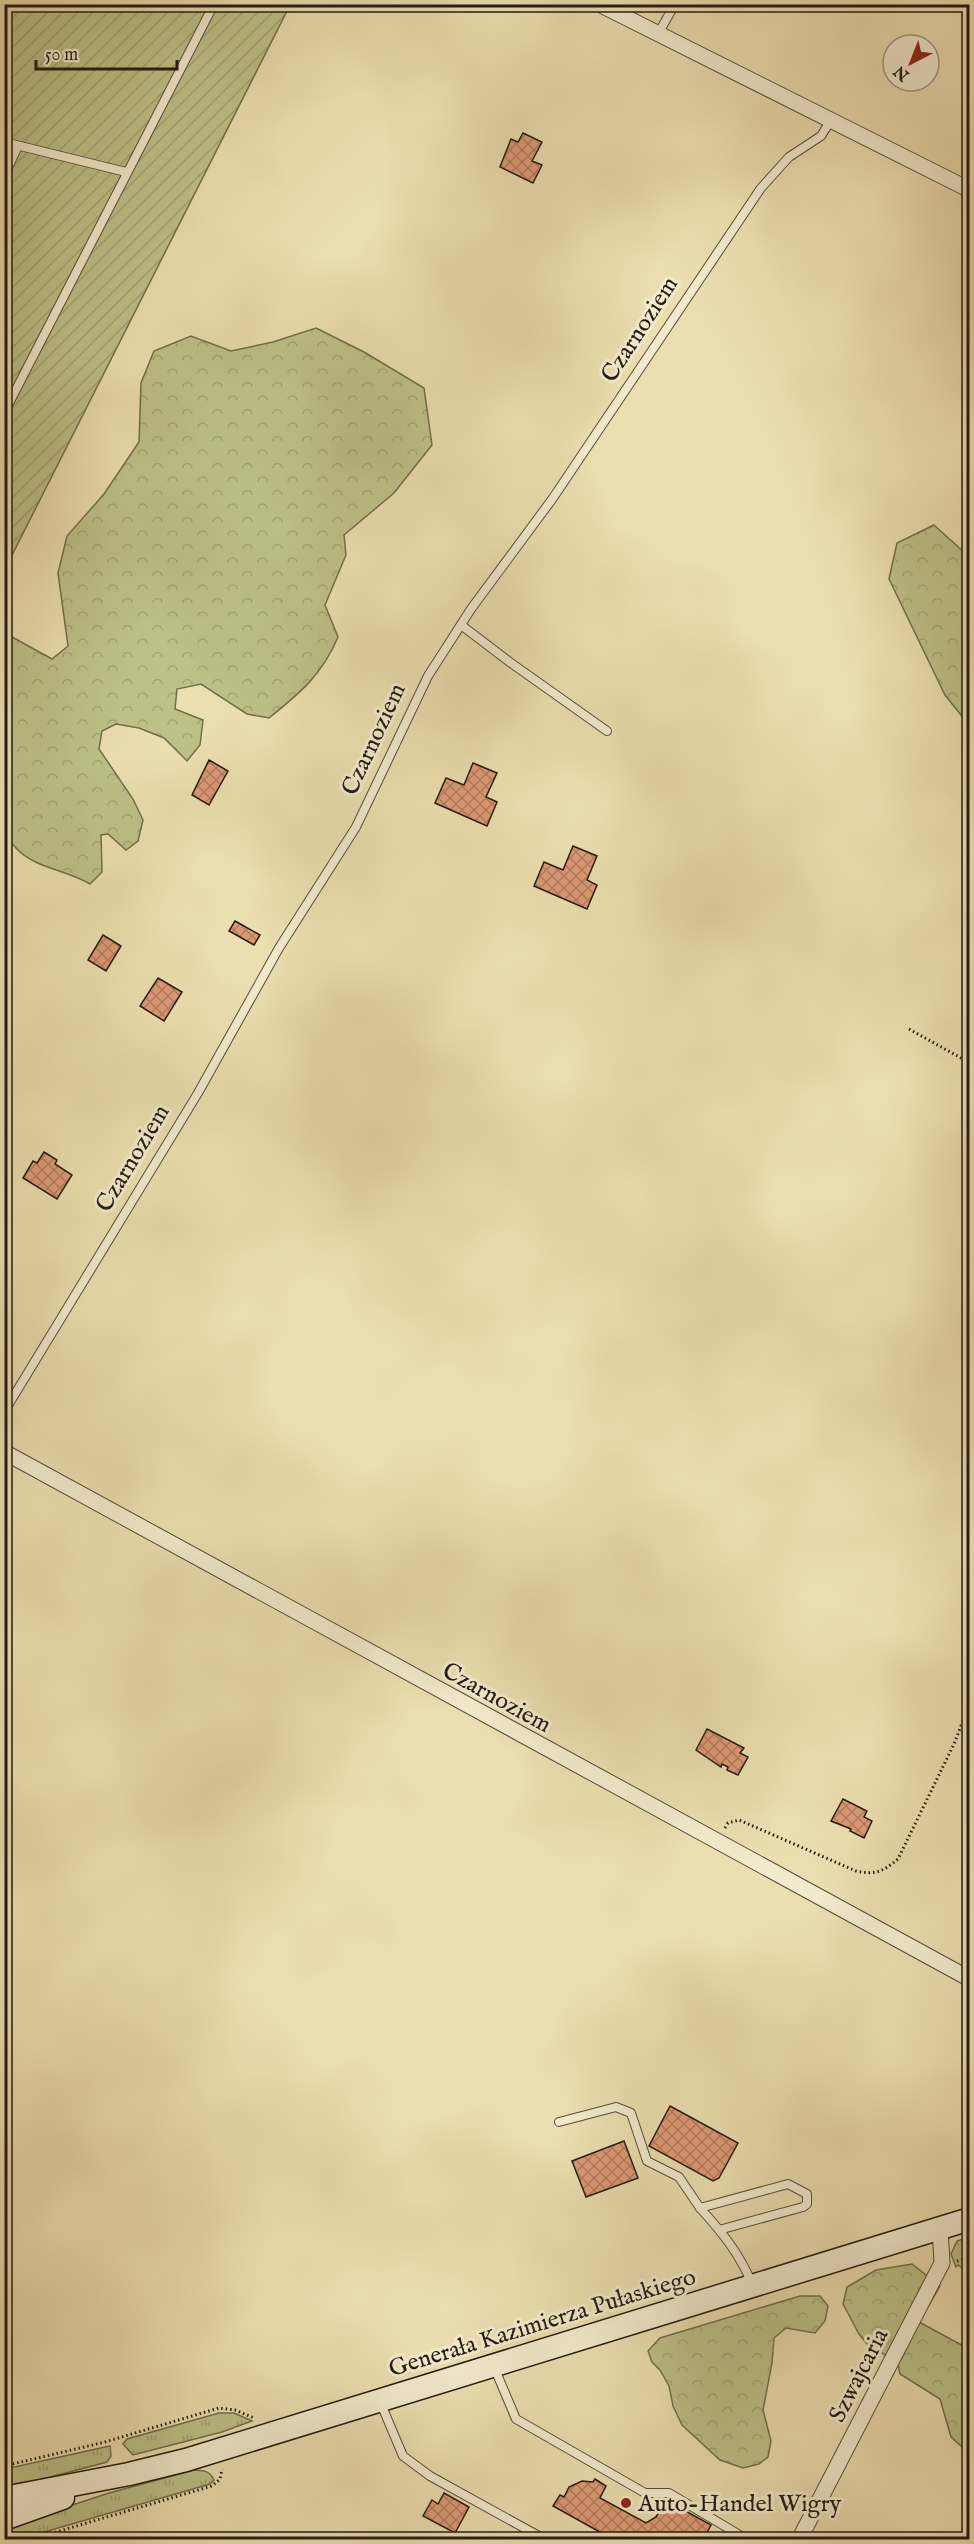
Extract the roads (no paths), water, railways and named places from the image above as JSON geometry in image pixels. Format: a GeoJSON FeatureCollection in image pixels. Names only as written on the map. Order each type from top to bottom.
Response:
{"type":"FeatureCollection","features":[{"type":"Feature","properties":{"kind":"main road","name":"Generała Kazimierza Pułaskiego"},"geometry":{"type":"LineString","coordinates":[[4,2519],[129,2474],[283,2430],[969,2219]]}},
{"type":"Feature","properties":{"kind":"main road","name":"Generała Kazimierza Pułaskiego"},"geometry":{"type":"LineString","coordinates":[[4,2498],[129,2474]]}},
{"type":"Feature","properties":{"kind":"street"},"geometry":{"type":"LineString","coordinates":[[599,4],[969,190]]}},
{"type":"Feature","properties":{"kind":"street","name":"Czarnoziem"},"geometry":{"type":"LineString","coordinates":[[4,1452],[969,1979]]}},
{"type":"Feature","properties":{"kind":"street","name":"Szwajcaria"},"geometry":{"type":"LineString","coordinates":[[799,2540],[942,2263],[940,2228]]}},
{"type":"Feature","properties":{"kind":"lane"},"geometry":{"type":"LineString","coordinates":[[4,413],[214,4]]}},
{"type":"Feature","properties":{"kind":"lane"},"geometry":{"type":"LineString","coordinates":[[658,34],[675,4]]}},
{"type":"Feature","properties":{"kind":"lane","name":"Czarnoziem"},"geometry":{"type":"LineString","coordinates":[[4,1413],[198,1093],[279,948],[356,827],[428,676],[461,625],[553,498],[761,189],[789,157],[821,136],[831,120]]}},
{"type":"Feature","properties":{"kind":"lane"},"geometry":{"type":"LineString","coordinates":[[4,142],[126,172]]}},
{"type":"Feature","properties":{"kind":"lane"},"geometry":{"type":"LineString","coordinates":[[4,176],[18,146]]}},
{"type":"Feature","properties":{"kind":"lane"},"geometry":{"type":"LineString","coordinates":[[461,625],[607,731]]}},
{"type":"Feature","properties":{"kind":"lane"},"geometry":{"type":"LineString","coordinates":[[559,2122],[616,2107],[631,2113],[647,2161],[679,2177],[744,2265],[752,2285]]}},
{"type":"Feature","properties":{"kind":"lane"},"geometry":{"type":"LineString","coordinates":[[700,2208],[788,2184],[807,2194],[807,2204],[803,2207],[720,2230]]}},
{"type":"Feature","properties":{"kind":"lane"},"geometry":{"type":"LineString","coordinates":[[493,2366],[516,2419],[645,2493],[669,2493],[748,2540]]}},
{"type":"Feature","properties":{"kind":"lane"},"geometry":{"type":"LineString","coordinates":[[379,2400],[403,2456],[430,2476],[546,2540]]}},
{"type":"Feature","properties":{"kind":"place","name":"Auto-Handel Wigry"},"geometry":{"type":"Point","coordinates":[626,2503]}}]}
